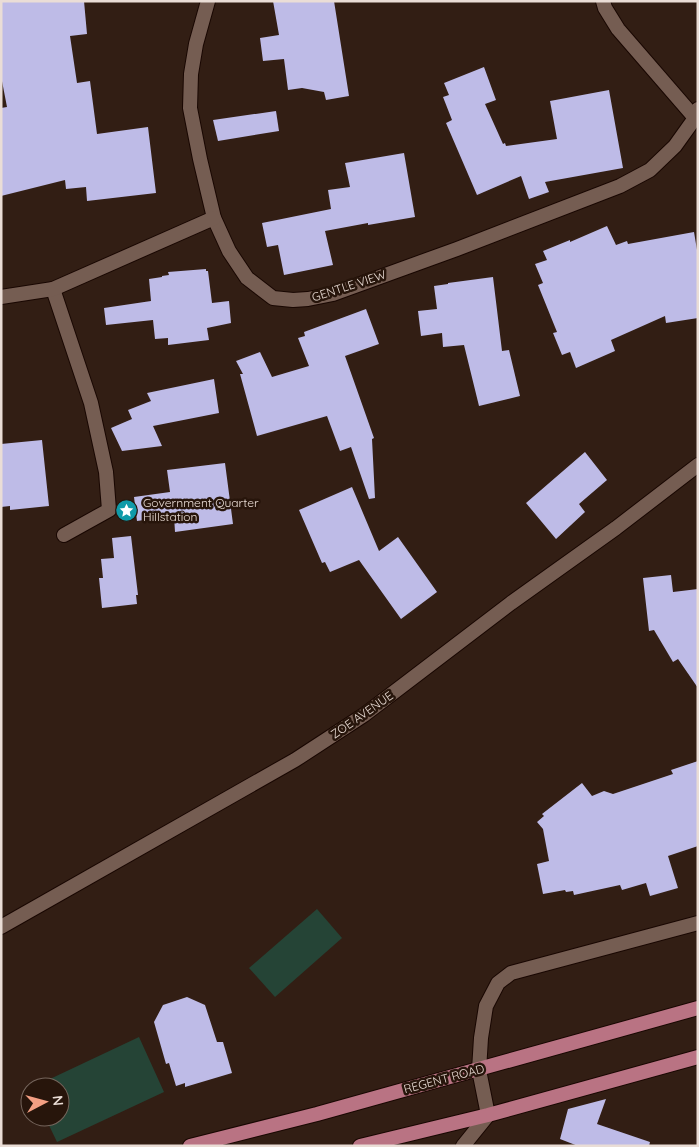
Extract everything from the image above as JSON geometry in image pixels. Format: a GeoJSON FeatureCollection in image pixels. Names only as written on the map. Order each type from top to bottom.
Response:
{"type":"FeatureCollection","features":[{"type":"Feature","properties":{"kind":"main road","name":"REGENT ROAD"},"geometry":{"type":"LineString","coordinates":[[190,1146],[479,1070],[698,1008]]}},
{"type":"Feature","properties":{"kind":"main road"},"geometry":{"type":"LineString","coordinates":[[360,1146],[488,1115],[698,1057]]}},
{"type":"Feature","properties":{"kind":"street","name":"GENTLE VIEW"},"geometry":{"type":"LineString","coordinates":[[208,1],[196,44],[191,74],[190,108],[200,159],[214,218],[229,252],[247,278],[273,298],[293,300],[333,294],[457,249],[620,186],[650,170],[675,146],[696,114]]}},
{"type":"Feature","properties":{"kind":"street"},"geometry":{"type":"LineString","coordinates":[[603,1],[605,8],[618,28],[696,114]]}},
{"type":"Feature","properties":{"kind":"street"},"geometry":{"type":"LineString","coordinates":[[1,297],[53,289],[214,218]]}},
{"type":"Feature","properties":{"kind":"street"},"geometry":{"type":"LineString","coordinates":[[53,289],[91,403],[106,472],[109,510],[64,535]]}},
{"type":"Feature","properties":{"kind":"street","name":"ZOE AVENUE"},"geometry":{"type":"LineString","coordinates":[[1,927],[295,760],[357,719],[511,603],[616,528],[698,465]]}},
{"type":"Feature","properties":{"kind":"street"},"geometry":{"type":"LineString","coordinates":[[463,1146],[488,1115],[479,1070],[481,1038],[486,1006],[498,983],[511,972],[698,923]]}},
{"type":"Feature","properties":{"kind":"green space"},"geometry":{"type":"Polygon","coordinates":[[[317,909],[342,938],[275,997],[249,968],[317,909]]]}},
{"type":"Feature","properties":{"kind":"green space"},"geometry":{"type":"Polygon","coordinates":[[[139,1037],[164,1092],[57,1142],[50,1127],[70,1127],[70,1077],[54,1077],[139,1037]]]}},
{"type":"Feature","properties":{"kind":"building"},"geometry":{"type":"Polygon","coordinates":[[[1,1],[84,1],[87,34],[70,36],[77,83],[90,81],[97,134],[148,127],[156,193],[87,201],[86,187],[66,189],[65,180],[1,196],[1,108],[7,107],[1,76],[1,1]]]}},
{"type":"Feature","properties":{"kind":"building"},"geometry":{"type":"Polygon","coordinates":[[[273,1],[334,1],[349,96],[326,100],[324,92],[302,88],[288,90],[284,59],[263,61],[260,38],[279,35],[273,1]]]}},
{"type":"Feature","properties":{"kind":"building"},"geometry":{"type":"Polygon","coordinates":[[[484,67],[496,100],[485,104],[503,144],[505,143],[506,146],[557,139],[550,101],[609,90],[623,168],[545,182],[549,192],[529,199],[521,176],[477,195],[446,123],[452,120],[443,97],[449,95],[444,83],[484,67]]]}},
{"type":"Feature","properties":{"kind":"building"},"geometry":{"type":"Polygon","coordinates":[[[276,111],[279,131],[218,141],[213,120],[276,111]]]}},
{"type":"Feature","properties":{"kind":"building"},"geometry":{"type":"Polygon","coordinates":[[[404,153],[415,217],[325,231],[333,265],[284,275],[278,245],[267,247],[262,223],[331,209],[328,190],[350,187],[345,163],[404,153]]]}},
{"type":"Feature","properties":{"kind":"building"},"geometry":{"type":"Polygon","coordinates":[[[607,226],[616,245],[627,241],[628,244],[694,232],[698,256],[698,318],[666,323],[665,316],[611,340],[615,351],[576,368],[570,352],[562,355],[553,333],[557,332],[538,285],[543,283],[535,264],[547,260],[543,251],[607,226]]]}},
{"type":"Feature","properties":{"kind":"building"},"geometry":{"type":"Polygon","coordinates":[[[206,269],[208,271],[212,303],[229,301],[231,323],[207,328],[209,340],[168,345],[168,338],[155,339],[153,320],[106,325],[104,308],[151,301],[149,279],[169,275],[168,272],[206,269]]]}},
{"type":"Feature","properties":{"kind":"building"},"geometry":{"type":"Polygon","coordinates":[[[493,277],[502,351],[509,350],[520,396],[479,406],[464,345],[443,347],[442,333],[421,336],[418,311],[437,309],[434,286],[493,277]]]}},
{"type":"Feature","properties":{"kind":"building"},"geometry":{"type":"Polygon","coordinates":[[[366,309],[379,344],[345,356],[374,438],[372,439],[375,498],[369,499],[351,447],[340,451],[327,416],[257,436],[240,374],[243,374],[236,361],[260,352],[272,377],[309,366],[298,338],[305,336],[304,332],[366,309]]]}},
{"type":"Feature","properties":{"kind":"building"},"geometry":{"type":"Polygon","coordinates":[[[214,379],[219,413],[153,426],[162,446],[122,451],[111,428],[132,419],[128,410],[151,401],[147,393],[214,379]]]}},
{"type":"Feature","properties":{"kind":"building"},"geometry":{"type":"Polygon","coordinates":[[[42,440],[49,506],[10,510],[10,506],[1,507],[1,444],[42,440]]]}},
{"type":"Feature","properties":{"kind":"building"},"geometry":{"type":"Polygon","coordinates":[[[585,452],[607,480],[579,504],[585,512],[556,539],[526,503],[585,452]]]}},
{"type":"Feature","properties":{"kind":"building"},"geometry":{"type":"Polygon","coordinates":[[[225,463],[233,524],[175,532],[174,516],[137,521],[134,497],[170,492],[167,470],[225,463]]]}},
{"type":"Feature","properties":{"kind":"building"},"geometry":{"type":"Polygon","coordinates":[[[352,487],[379,551],[398,537],[437,592],[401,619],[359,560],[330,572],[325,562],[322,563],[299,510],[352,487]]]}},
{"type":"Feature","properties":{"kind":"building"},"geometry":{"type":"Polygon","coordinates":[[[131,536],[138,595],[136,595],[137,604],[102,608],[99,578],[103,578],[101,559],[114,558],[112,538],[131,536]]]}},
{"type":"Feature","properties":{"kind":"building"},"geometry":{"type":"Polygon","coordinates":[[[671,575],[673,592],[698,589],[698,688],[678,659],[673,662],[654,630],[649,631],[643,578],[671,575]]]}},
{"type":"Feature","properties":{"kind":"building"},"geometry":{"type":"Polygon","coordinates":[[[698,761],[698,846],[668,856],[678,888],[650,896],[646,883],[622,890],[620,885],[574,895],[573,891],[566,892],[565,890],[543,894],[537,864],[549,861],[543,829],[537,822],[544,816],[542,814],[582,783],[592,796],[604,791],[613,794],[673,774],[671,770],[698,761]]]}},
{"type":"Feature","properties":{"kind":"building"},"geometry":{"type":"Polygon","coordinates":[[[187,997],[205,1005],[217,1042],[223,1042],[232,1073],[185,1087],[185,1083],[176,1086],[169,1063],[166,1064],[154,1022],[163,1005],[187,997]]]}},
{"type":"Feature","properties":{"kind":"building"},"geometry":{"type":"Polygon","coordinates":[[[606,1099],[597,1124],[650,1142],[649,1146],[578,1146],[560,1139],[568,1109],[606,1099]]]}},
{"type":"Feature","properties":{"kind":"place","name":"Government Quarter Hillstation"},"geometry":{"type":"Point","coordinates":[127,510]}}]}
